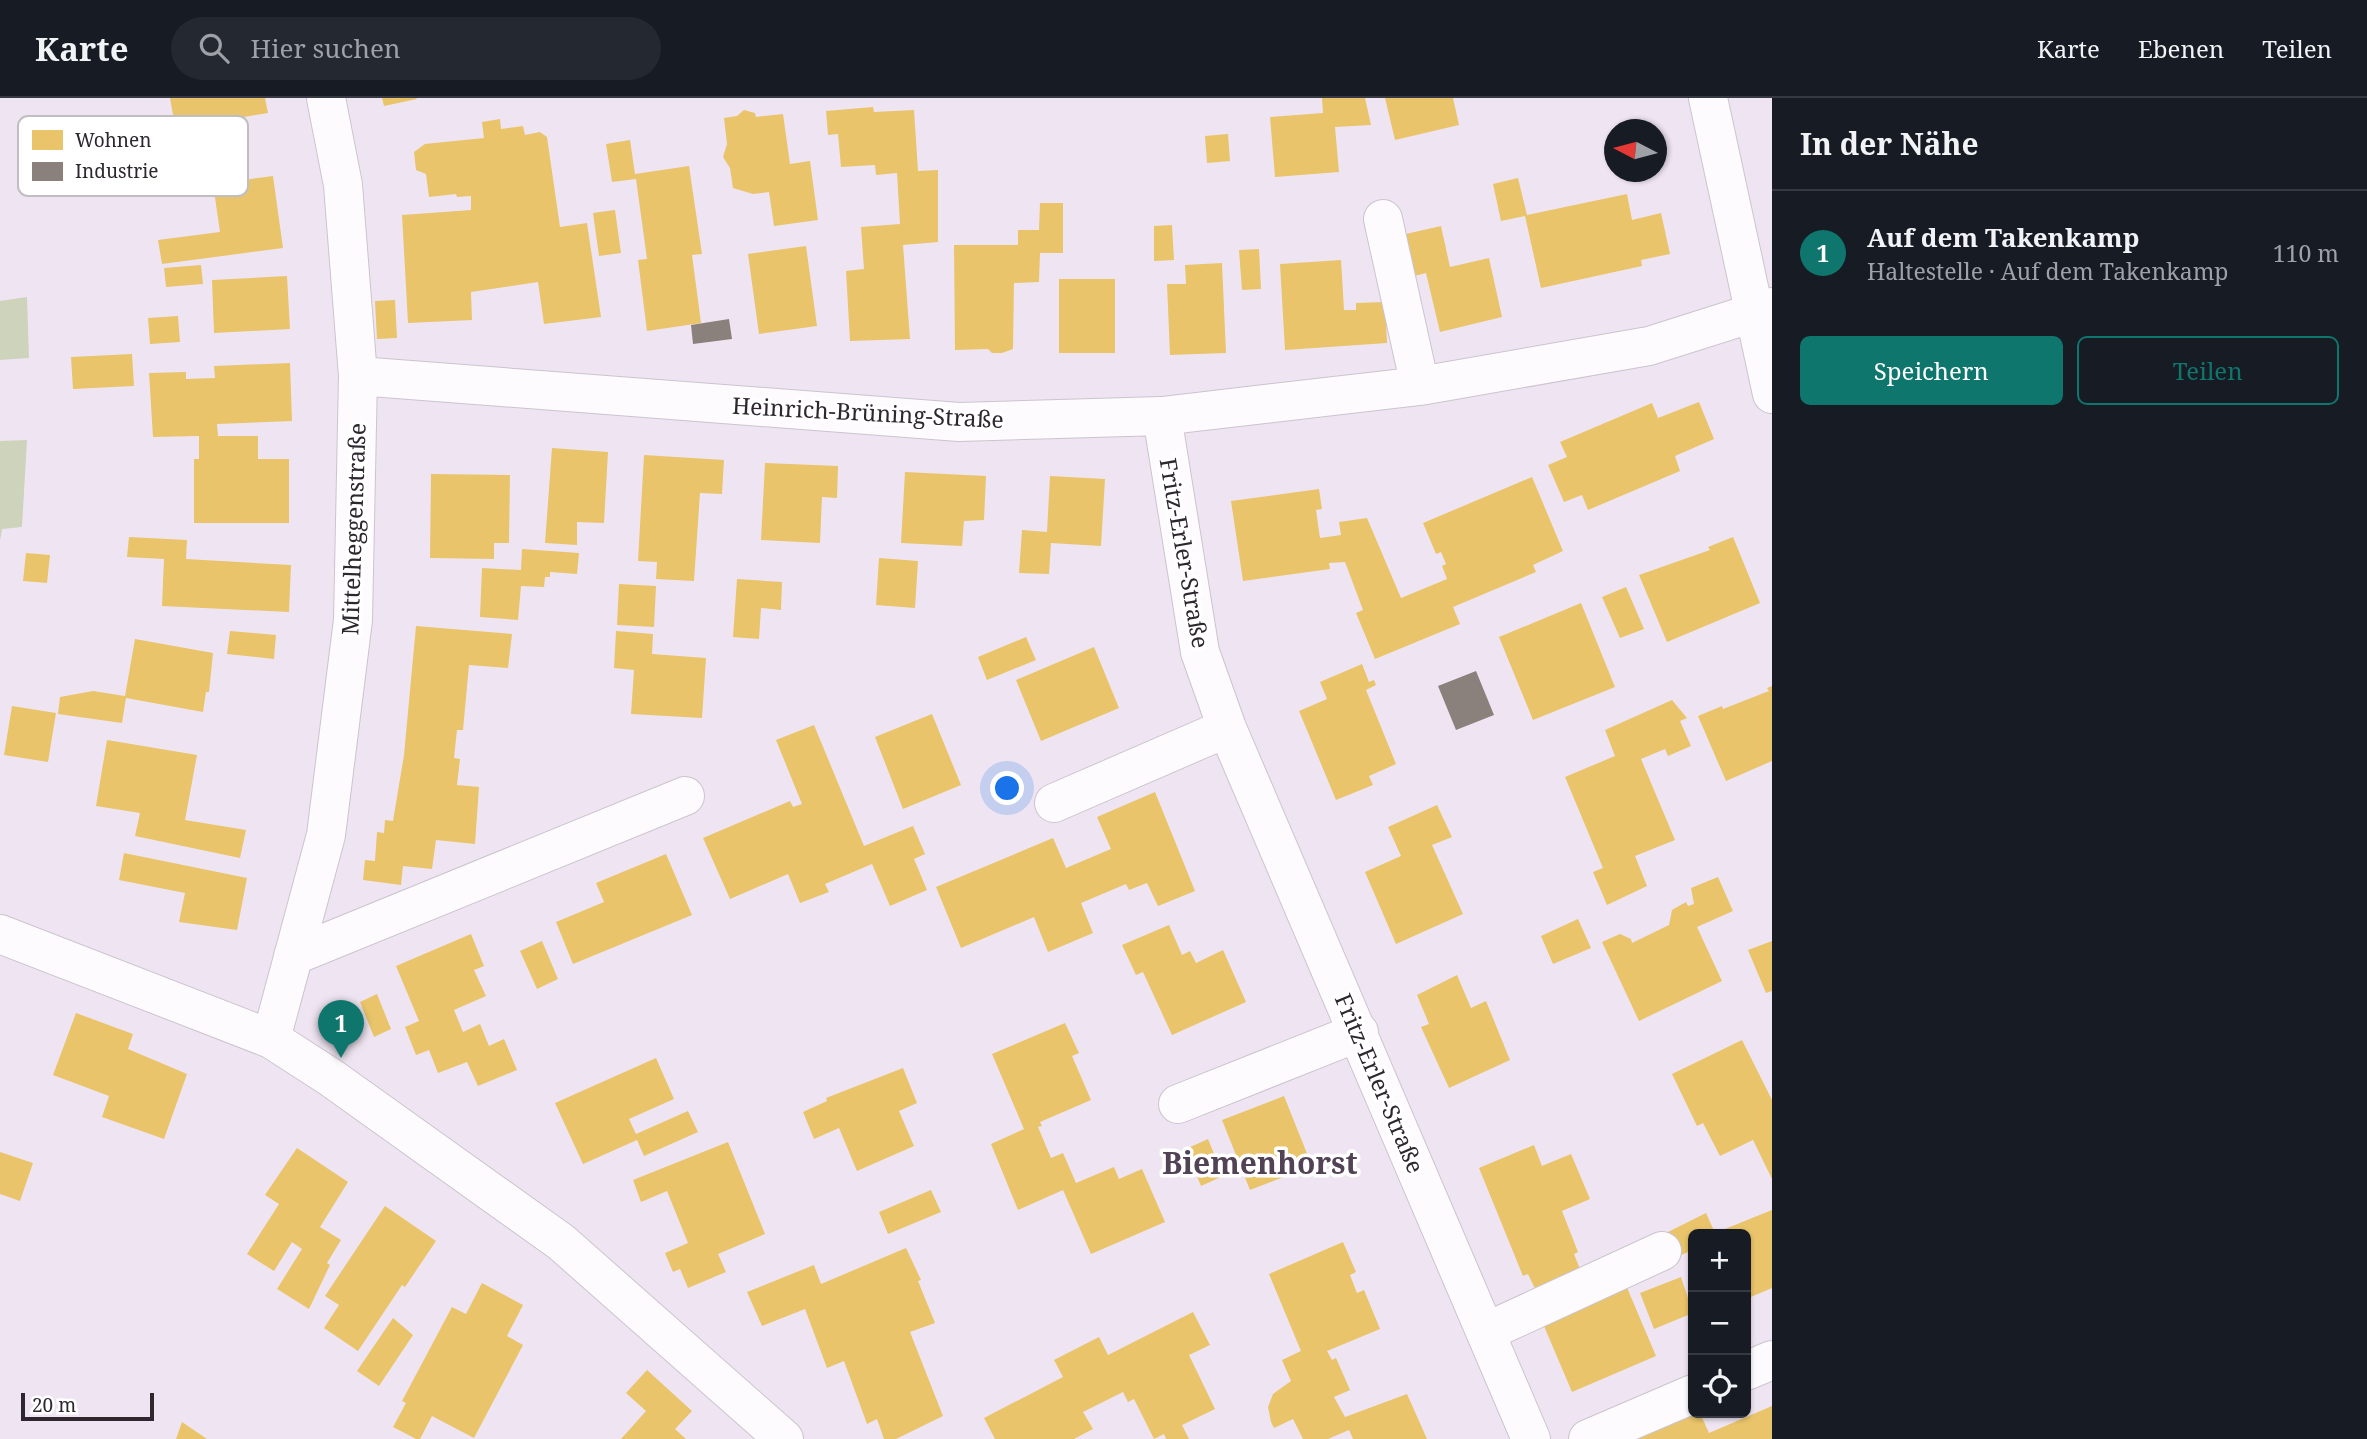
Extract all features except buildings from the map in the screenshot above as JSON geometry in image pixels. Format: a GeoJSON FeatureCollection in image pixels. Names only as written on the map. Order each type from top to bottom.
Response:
{"type":"FeatureCollection","features":[{"type":"Feature","properties":{"kind":"street","name":"Mittelheggenstraße"},"geometry":{"type":"LineString","coordinates":[[271,1039],[326,835],[353,620],[358,376],[343,185],[326,98]]}},
{"type":"Feature","properties":{"kind":"street"},"geometry":{"type":"LineString","coordinates":[[1708,98],[1764,311],[1772,394]]}},
{"type":"Feature","properties":{"kind":"street"},"geometry":{"type":"LineString","coordinates":[[1383,219],[1420,386]]}},
{"type":"Feature","properties":{"kind":"street","name":"Heinrich-Brüning-Straße"},"geometry":{"type":"LineString","coordinates":[[358,376],[959,422],[1162,416],[1420,386],[1649,346],[1764,311]]}},
{"type":"Feature","properties":{"kind":"street","name":"Fritz-Erler-Straße"},"geometry":{"type":"LineString","coordinates":[[1162,416],[1200,652],[1227,728],[1531,1439]]}},
{"type":"Feature","properties":{"kind":"street"},"geometry":{"type":"LineString","coordinates":[[1054,803],[1227,728]]}},
{"type":"Feature","properties":{"kind":"street"},"geometry":{"type":"LineString","coordinates":[[293,956],[685,796]]}},
{"type":"Feature","properties":{"kind":"street"},"geometry":{"type":"LineString","coordinates":[[0,934],[271,1039],[330,1077],[561,1242],[784,1439]]}},
{"type":"Feature","properties":{"kind":"street"},"geometry":{"type":"LineString","coordinates":[[1178,1104],[1359,1032]]}},
{"type":"Feature","properties":{"kind":"street"},"geometry":{"type":"LineString","coordinates":[[1486,1332],[1662,1251]]}},
{"type":"Feature","properties":{"kind":"street"},"geometry":{"type":"LineString","coordinates":[[1751,1369],[1772,1360]]}},
{"type":"Feature","properties":{"kind":"street"},"geometry":{"type":"LineString","coordinates":[[1588,1439],[1688,1396]]}},
{"type":"Feature","properties":{"kind":"green space"},"geometry":{"type":"Polygon","coordinates":[[[27,297],[29,358],[0,360],[0,301],[27,297]]]}},
{"type":"Feature","properties":{"kind":"green space"},"geometry":{"type":"Polygon","coordinates":[[[27,440],[22,527],[2,529],[0,541],[0,441],[27,440]]]}},
{"type":"Feature","properties":{"kind":"place","name":"Auf dem Takenkamp"},"geometry":{"type":"Point","coordinates":[341,1058]}},
{"type":"Feature","properties":{"kind":"district","name":"Biemenhorst"},"geometry":{"type":"Point","coordinates":[1260,1162]}}]}
